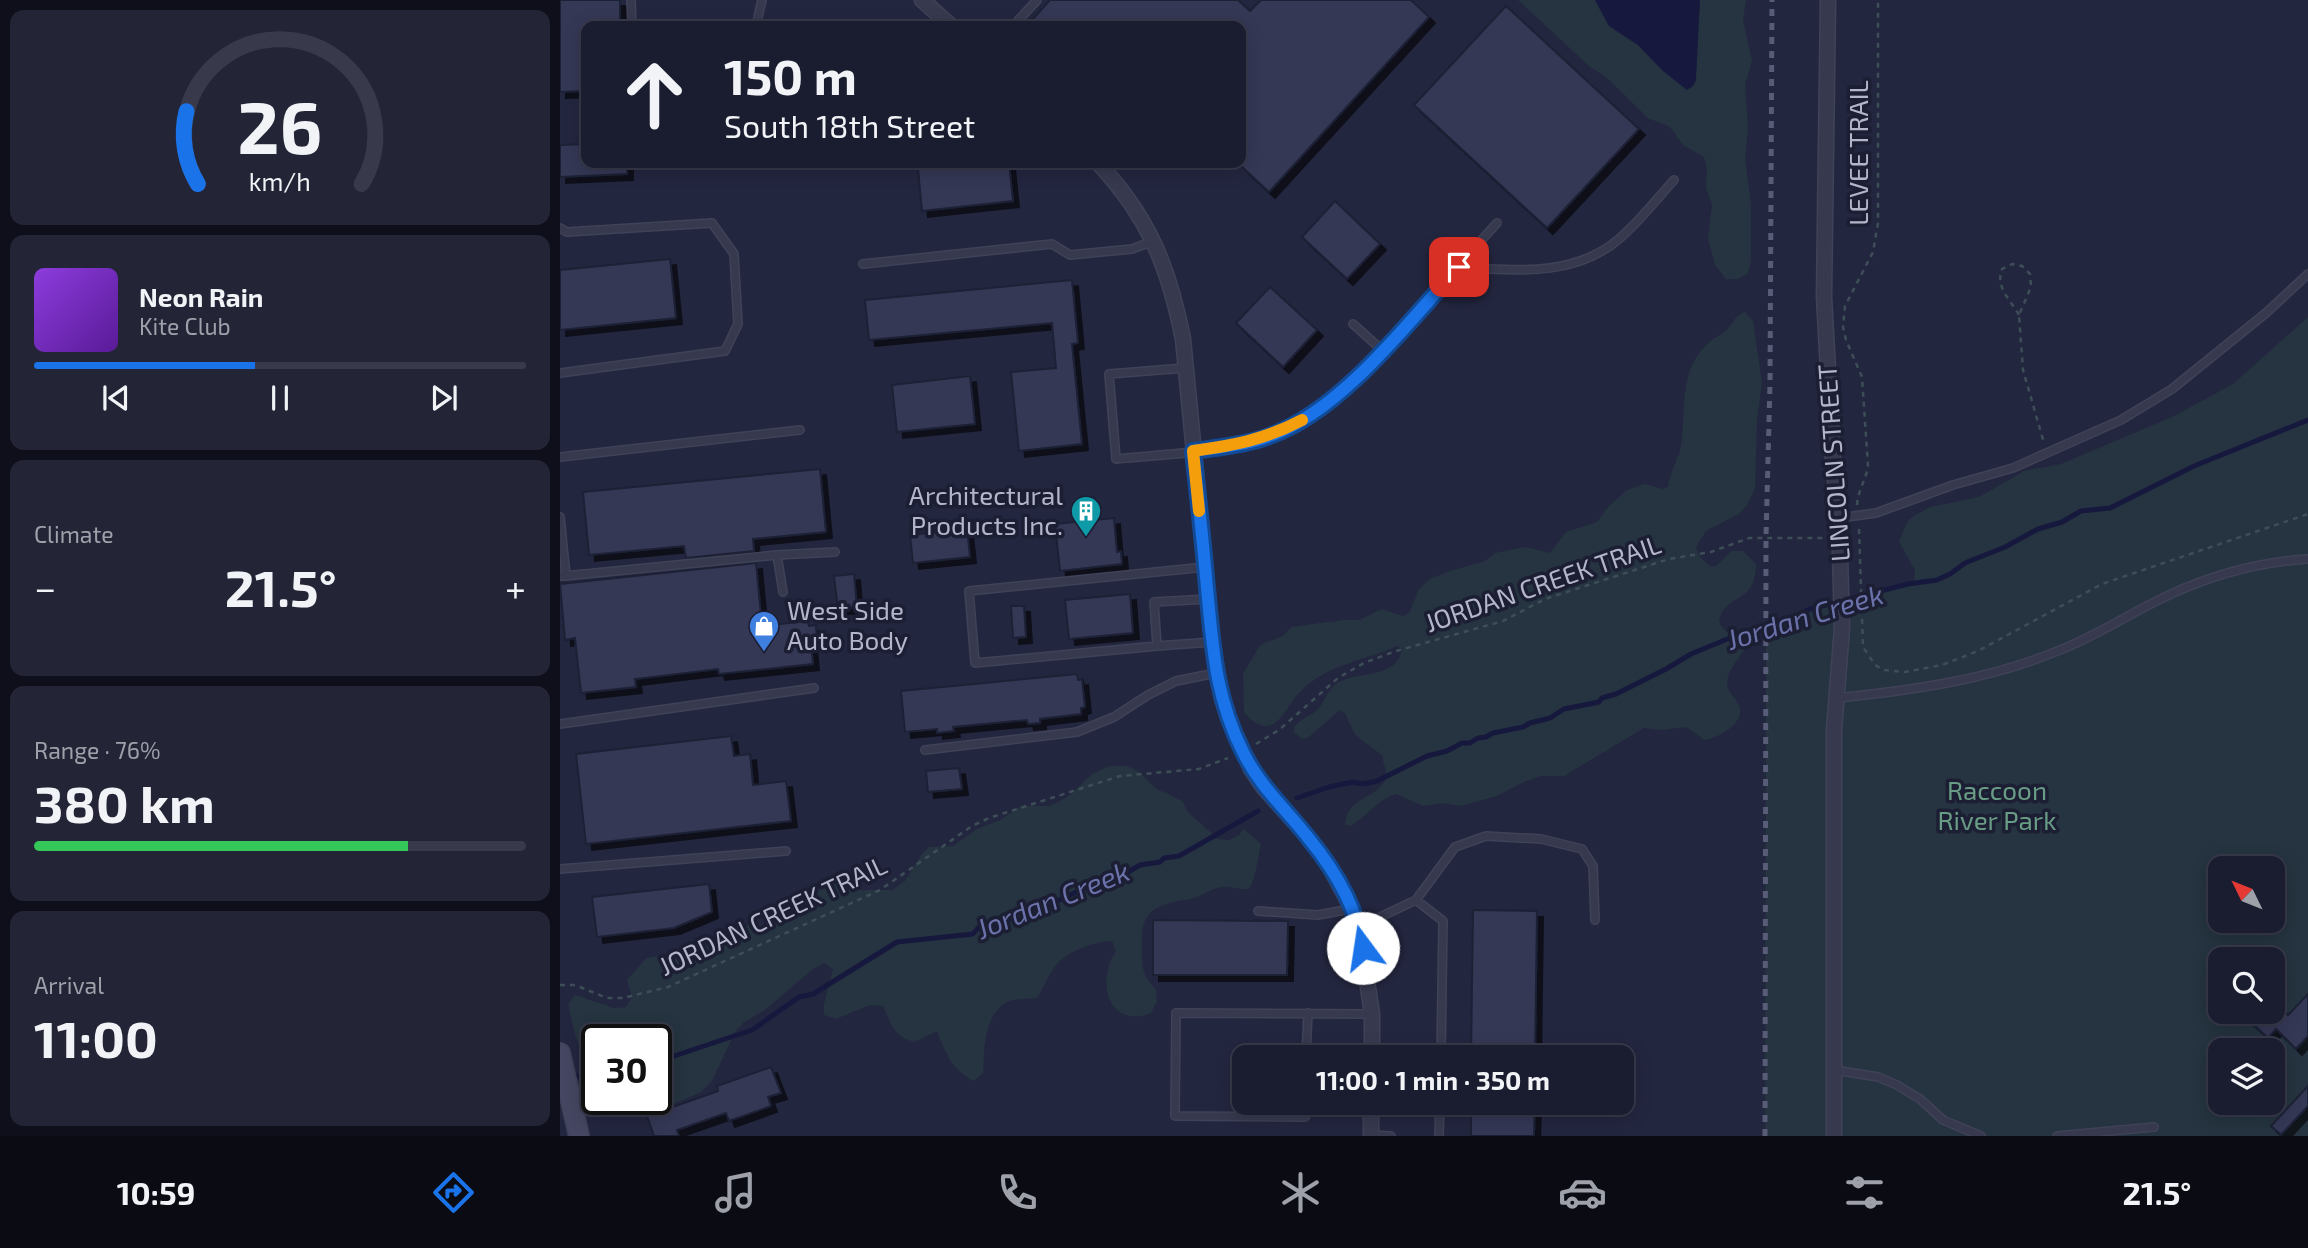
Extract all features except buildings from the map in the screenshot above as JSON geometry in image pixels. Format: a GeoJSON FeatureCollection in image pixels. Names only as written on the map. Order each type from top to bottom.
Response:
{"type":"FeatureCollection","features":[{"type":"Feature","properties":{"kind":"street"},"geometry":{"type":"LineString","coordinates":[[922,0],[945,21]]}},
{"type":"Feature","properties":{"kind":"street","name":"LINCOLN STREET"},"geometry":{"type":"LineString","coordinates":[[1828,0],[1824,297],[1839,518],[1842,628],[1834,730],[1835,1136]]}},
{"type":"Feature","properties":{"kind":"street"},"geometry":{"type":"LineString","coordinates":[[1103,168],[1119,185],[1153,241],[1176,302],[1186,368],[1212,642],[1216,673],[1229,720],[1251,769],[1327,862],[1352,909],[1359,927],[1372,1014],[1372,1045]]}},
{"type":"Feature","properties":{"kind":"street"},"geometry":{"type":"LineString","coordinates":[[560,1053],[579,1136]]}},
{"type":"Feature","properties":{"kind":"street"},"geometry":{"type":"LineString","coordinates":[[1371,1115],[1371,1135]]}},
{"type":"Feature","properties":{"kind":"lane"},"geometry":{"type":"LineString","coordinates":[[631,0],[632,21]]}},
{"type":"Feature","properties":{"kind":"lane"},"geometry":{"type":"LineString","coordinates":[[757,21],[762,0]]}},
{"type":"Feature","properties":{"kind":"lane"},"geometry":{"type":"LineString","coordinates":[[1018,21],[1037,0]]}},
{"type":"Feature","properties":{"kind":"lane"},"geometry":{"type":"LineString","coordinates":[[1459,267],[1520,270],[1570,266],[1618,240],[1674,180]]}},
{"type":"Feature","properties":{"kind":"lane"},"geometry":{"type":"LineString","coordinates":[[560,228],[566,232],[712,223],[734,254],[738,324],[725,351],[560,373]]}},
{"type":"Feature","properties":{"kind":"lane"},"geometry":{"type":"LineString","coordinates":[[1186,368],[1109,374],[1116,458],[1240,444],[1273,435],[1302,420],[1329,402],[1354,380],[1497,223]]}},
{"type":"Feature","properties":{"kind":"lane"},"geometry":{"type":"LineString","coordinates":[[863,264],[1052,244],[1070,255],[1132,250],[1153,241]]}},
{"type":"Feature","properties":{"kind":"lane"},"geometry":{"type":"LineString","coordinates":[[1839,518],[1858,517],[1889,509],[1953,485],[2013,468],[2121,420],[2172,389],[2266,313],[2308,274]]}},
{"type":"Feature","properties":{"kind":"lane"},"geometry":{"type":"LineString","coordinates":[[1353,324],[1382,350]]}},
{"type":"Feature","properties":{"kind":"lane"},"geometry":{"type":"LineString","coordinates":[[560,457],[800,430]]}},
{"type":"Feature","properties":{"kind":"lane"},"geometry":{"type":"LineString","coordinates":[[560,517],[562,576],[835,552]]}},
{"type":"Feature","properties":{"kind":"lane"},"geometry":{"type":"LineString","coordinates":[[777,555],[783,592]]}},
{"type":"Feature","properties":{"kind":"lane"},"geometry":{"type":"LineString","coordinates":[[1837,698],[1927,688],[2018,666],[2062,650],[2171,594],[2211,579],[2253,567],[2308,559]]}},
{"type":"Feature","properties":{"kind":"lane"},"geometry":{"type":"LineString","coordinates":[[1205,567],[969,591],[975,663],[1212,642]]}},
{"type":"Feature","properties":{"kind":"lane"},"geometry":{"type":"LineString","coordinates":[[1157,646],[1154,602],[1208,598]]}},
{"type":"Feature","properties":{"kind":"lane"},"geometry":{"type":"LineString","coordinates":[[925,750],[1077,732],[1114,717],[1147,695],[1176,681],[1216,673]]}},
{"type":"Feature","properties":{"kind":"lane"},"geometry":{"type":"LineString","coordinates":[[560,724],[814,688]]}},
{"type":"Feature","properties":{"kind":"lane"},"geometry":{"type":"LineString","coordinates":[[1359,927],[1416,900],[1455,847],[1486,836],[1541,839],[1581,849],[1593,866],[1595,919]]}},
{"type":"Feature","properties":{"kind":"lane"},"geometry":{"type":"LineString","coordinates":[[560,869],[786,851]]}},
{"type":"Feature","properties":{"kind":"lane"},"geometry":{"type":"LineString","coordinates":[[1416,900],[1444,921],[1441,1045]]}},
{"type":"Feature","properties":{"kind":"lane"},"geometry":{"type":"LineString","coordinates":[[1258,911],[1318,915],[1352,909]]}},
{"type":"Feature","properties":{"kind":"lane"},"geometry":{"type":"LineString","coordinates":[[1305,1115],[1175,1116],[1177,1013],[1372,1014]]}},
{"type":"Feature","properties":{"kind":"lane"},"geometry":{"type":"LineString","coordinates":[[1307,1045],[1308,1013]]}},
{"type":"Feature","properties":{"kind":"lane"},"geometry":{"type":"LineString","coordinates":[[1834,1070],[1878,1077],[1897,1085],[1920,1099],[1943,1119],[1981,1136]]}},
{"type":"Feature","properties":{"kind":"lane"},"geometry":{"type":"LineString","coordinates":[[1439,1136],[1440,1115]]}},
{"type":"Feature","properties":{"kind":"lane"},"geometry":{"type":"LineString","coordinates":[[2057,1136],[2154,1127]]}},
{"type":"Feature","properties":{"kind":"lane"},"geometry":{"type":"LineString","coordinates":[[1371,1135],[1391,1136]]}},
{"type":"Feature","properties":{"kind":"path","name":"LEVEE TRAIL"},"geometry":{"type":"LineString","coordinates":[[1857,503],[1868,466],[1862,377],[1843,327],[1845,306],[1872,252],[1878,223],[1878,0]]}},
{"type":"Feature","properties":{"kind":"path"},"geometry":{"type":"LineString","coordinates":[[2019,314],[2031,287],[2030,274],[2022,265],[2012,264],[2002,269],[1999,277],[2000,288],[2011,299],[2019,314],[2023,370],[2047,453]]}},
{"type":"Feature","properties":{"kind":"path"},"geometry":{"type":"LineString","coordinates":[[1859,536],[1863,647],[1868,657],[1884,670],[1905,672],[1942,665],[1978,651],[2102,584],[2308,514]]}},
{"type":"Feature","properties":{"kind":"path","name":"JORDAN CREEK TRAIL"},"geometry":{"type":"LineString","coordinates":[[1253,746],[1279,730],[1338,678],[1364,663],[1396,651],[1503,621],[1545,599],[1669,558],[1711,552],[1749,538],[1830,538]]}},
{"type":"Feature","properties":{"kind":"path","name":"JORDAN CREEK TRAIL"},"geometry":{"type":"LineString","coordinates":[[560,985],[575,985],[596,995],[615,998],[648,993],[880,890],[972,826],[989,818],[1120,776],[1199,769],[1231,757]]}},
{"type":"Feature","properties":{"kind":"green space"},"geometry":{"type":"Polygon","coordinates":[[[1518,0],[1595,0],[1609,26],[1638,45],[1663,71],[1697,37],[1700,0],[1746,0],[1743,20],[1752,61],[1745,84],[1748,129],[1745,159],[1751,203],[1751,262],[1748,273],[1738,279],[1726,279],[1715,265],[1708,239],[1712,205],[1706,188],[1707,169],[1704,157],[1683,145],[1670,127],[1648,118],[1606,77],[1590,67],[1518,0]]]}},
{"type":"Feature","properties":{"kind":"green space"},"geometry":{"type":"Polygon","coordinates":[[[1745,312],[1753,321],[1762,382],[1757,420],[1755,488],[1739,514],[1706,531],[1696,547],[1701,558],[1710,566],[1716,566],[1731,551],[1743,551],[1756,564],[1751,587],[1728,605],[1719,621],[1724,629],[1744,643],[1746,648],[1727,682],[1739,706],[1739,718],[1735,724],[1724,733],[1705,740],[1686,727],[1661,730],[1644,728],[1564,776],[1541,776],[1497,796],[1460,806],[1442,803],[1423,806],[1396,794],[1350,826],[1345,824],[1347,815],[1357,802],[1377,790],[1386,778],[1383,756],[1355,735],[1345,713],[1340,710],[1309,737],[1303,739],[1294,733],[1294,727],[1316,711],[1336,684],[1392,666],[1399,659],[1402,649],[1397,646],[1322,675],[1296,696],[1277,722],[1266,726],[1254,722],[1244,712],[1243,674],[1259,647],[1283,636],[1291,627],[1359,620],[1382,609],[1403,616],[1409,613],[1419,589],[1430,579],[1485,561],[1495,553],[1525,547],[1550,553],[1566,532],[1597,522],[1608,507],[1627,490],[1645,484],[1663,489],[1668,486],[1680,450],[1686,388],[1694,362],[1713,339],[1745,312]]]}},
{"type":"Feature","properties":{"kind":"green space","name":"Raccoon River Park"},"geometry":{"type":"Polygon","coordinates":[[[2308,317],[2308,1136],[1765,1136],[1766,644],[1776,623],[1810,609],[1914,583],[1915,571],[1899,541],[1909,519],[1930,507],[1979,497],[2024,471],[2061,464],[2174,416],[2233,384],[2308,317]]]}},
{"type":"Feature","properties":{"kind":"green space"},"geometry":{"type":"Polygon","coordinates":[[[1109,766],[1127,766],[1138,771],[1155,788],[1182,801],[1188,812],[1218,839],[1229,840],[1244,829],[1261,844],[1249,889],[1219,888],[1197,897],[1163,905],[1147,917],[1143,928],[1142,956],[1146,976],[1156,989],[1157,1001],[1151,1013],[1125,1015],[1116,1009],[1110,1000],[1107,976],[1116,951],[1112,941],[1083,948],[1062,959],[1051,972],[1037,998],[1013,1000],[1001,1006],[987,1032],[983,1073],[974,1081],[955,1066],[937,1031],[914,1042],[907,1039],[894,1028],[883,1006],[870,1005],[836,1019],[824,1015],[824,1004],[833,969],[824,963],[813,969],[765,1010],[744,1022],[735,1032],[712,1081],[701,1092],[672,1105],[672,1024],[581,1024],[580,1048],[568,1004],[575,995],[614,1008],[626,1007],[632,997],[627,980],[646,958],[664,955],[686,962],[692,960],[724,933],[745,926],[782,923],[804,910],[818,891],[834,883],[846,884],[856,890],[892,890],[905,881],[929,847],[953,846],[977,829],[1000,820],[1021,806],[1050,806],[1070,795],[1092,774],[1109,766]]]}},
{"type":"Feature","properties":{"kind":"shaded area"},"geometry":{"type":"Polygon","coordinates":[[[1595,0],[1700,0],[1696,80],[1693,86],[1687,90],[1663,71],[1638,45],[1609,26],[1595,0]]]}},
{"type":"Feature","properties":{"kind":"waterway","name":"Jordan Creek"},"geometry":{"type":"LineString","coordinates":[[1297,798],[1329,787],[1377,781],[1427,756],[1447,751],[1462,743],[1523,727],[1550,718],[1564,709],[1599,702],[1602,698],[1616,694],[1691,654],[1810,609],[1908,584],[1937,580],[1965,563],[2005,547],[2038,529],[2062,522],[2081,511],[2110,508],[2194,466],[2308,420]]}},
{"type":"Feature","properties":{"kind":"waterway","name":"Jordan Creek"},"geometry":{"type":"LineString","coordinates":[[672,1057],[752,1030],[799,997],[813,994],[897,942],[973,934],[978,928],[998,925],[1025,910],[1053,903],[1140,865],[1179,856],[1258,811]]}},
{"type":"Feature","properties":{"kind":"waterway","name":"Jordan Creek"},"geometry":{"type":"LineString","coordinates":[[570,1077],[581,1076]]}},
{"type":"Feature","properties":{"kind":"railway"},"geometry":{"type":"LineString","coordinates":[[1765,1136],[1766,537],[1770,383],[1772,0]]}},
{"type":"Feature","properties":{"kind":"slow traffic"},"geometry":{"type":"LineString","coordinates":[[1199,511],[1193,451],[1240,444],[1273,435],[1302,420]]}},
{"type":"Feature","properties":{"kind":"place","name":"Architectural Products Inc."},"geometry":{"type":"Point","coordinates":[1086,538]}},
{"type":"Feature","properties":{"kind":"place","name":"West Side Auto Body"},"geometry":{"type":"Point","coordinates":[764,653]}},
{"type":"Feature","properties":{"kind":"route"},"geometry":{"type":"LineString","coordinates":[[1363,948],[1359,927],[1342,887],[1309,838],[1263,787],[1251,769],[1229,720],[1216,673],[1193,451],[1240,444],[1273,435],[1329,402],[1354,380],[1459,267]]}}]}
